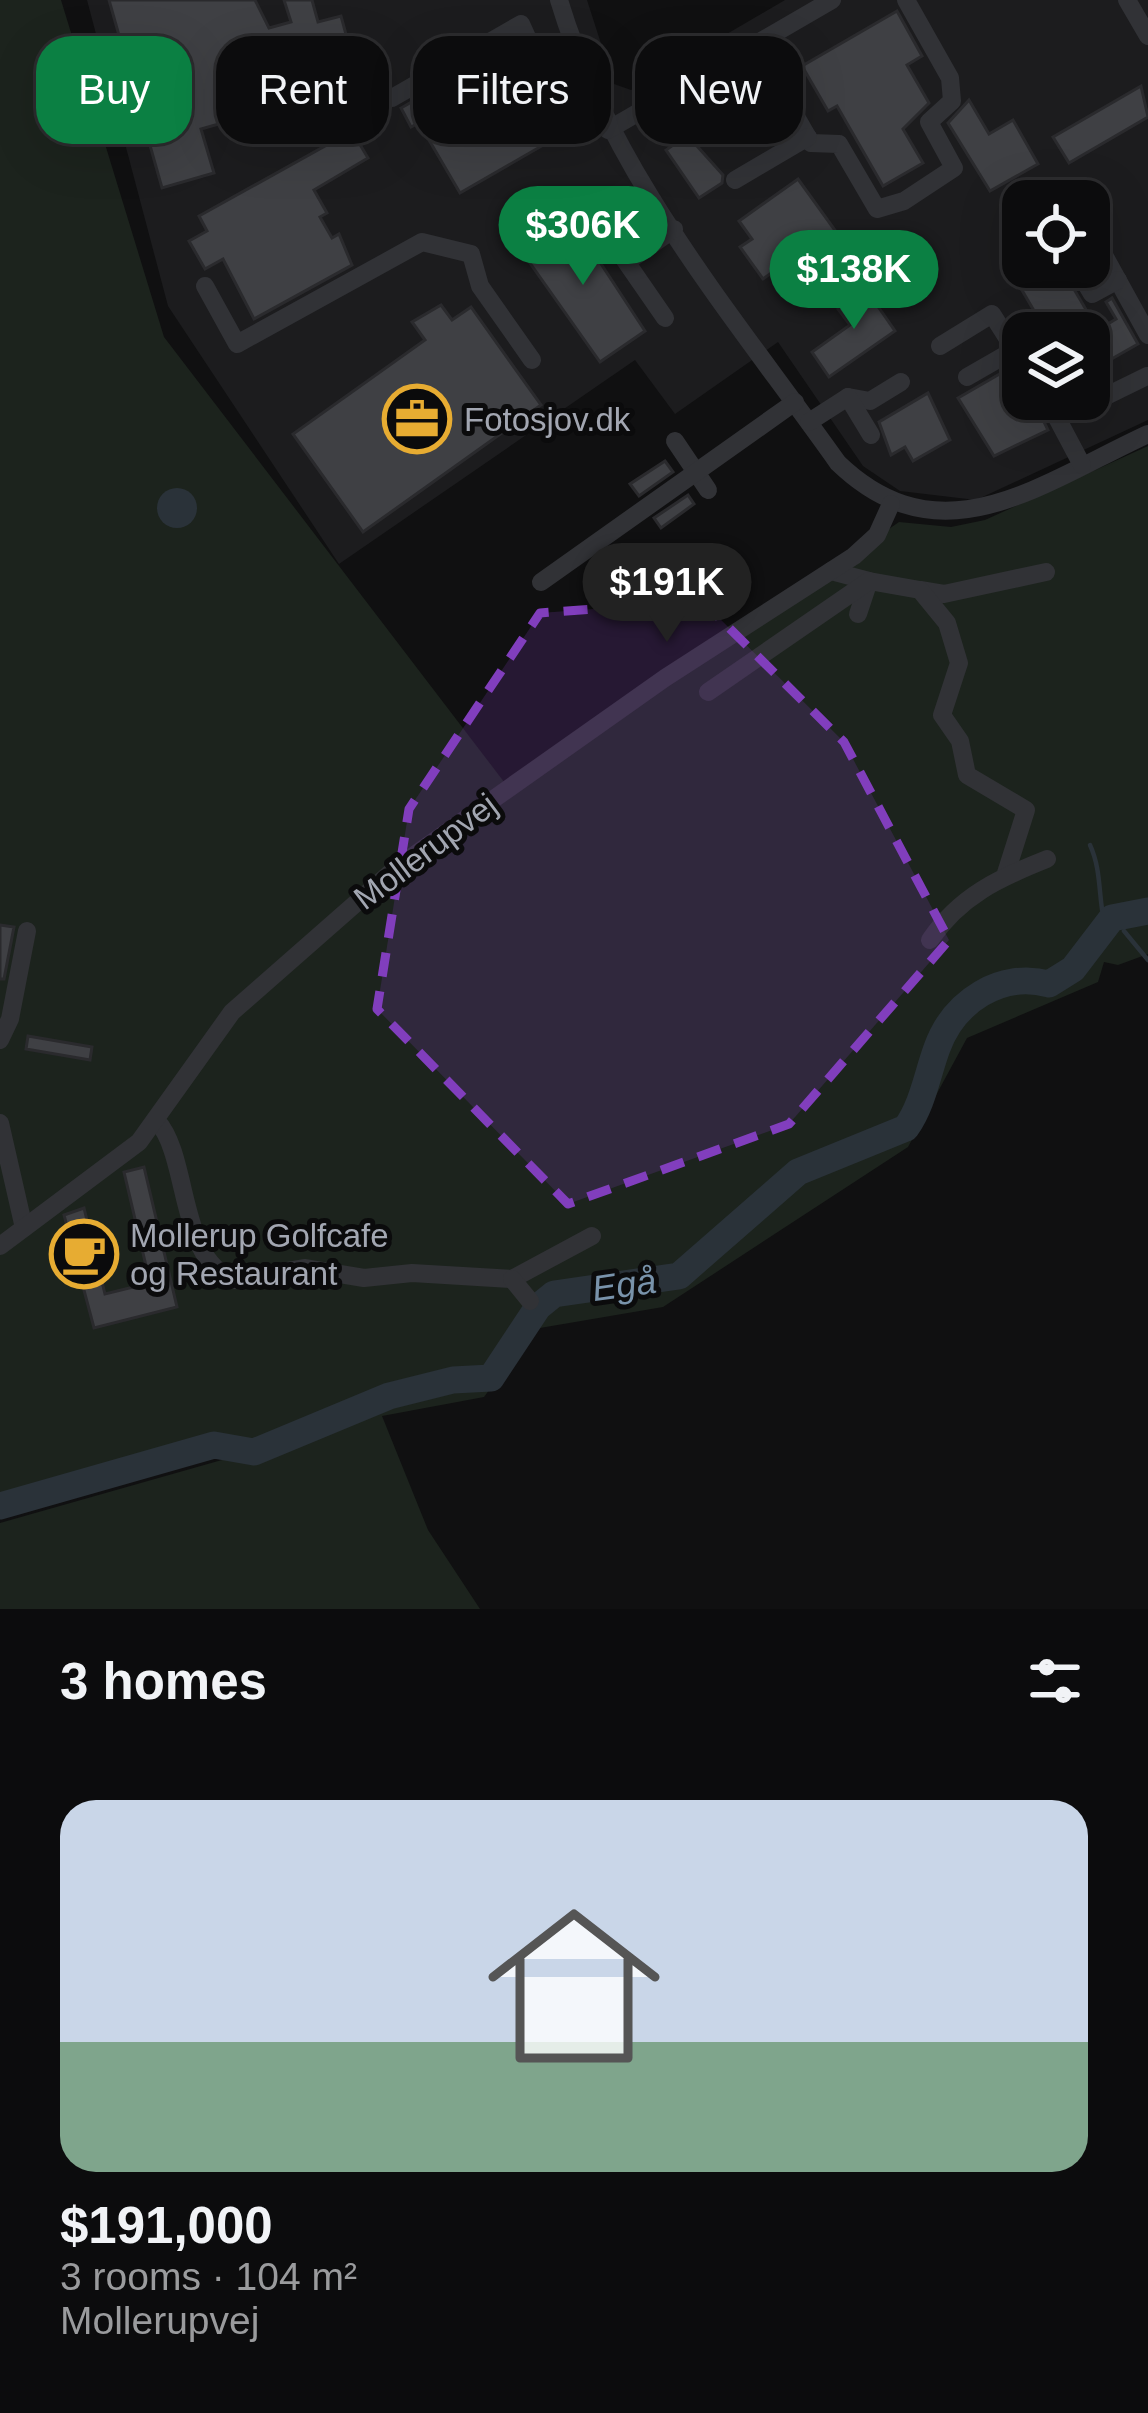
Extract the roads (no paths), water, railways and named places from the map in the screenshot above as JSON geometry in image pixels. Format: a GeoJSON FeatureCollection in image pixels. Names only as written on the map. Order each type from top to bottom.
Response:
{"type":"FeatureCollection","features":[{"type":"Feature","properties":{"kind":"street"},"geometry":{"type":"LineString","coordinates":[[559,0],[569,34],[564,36]]}},
{"type":"Feature","properties":{"kind":"street"},"geometry":{"type":"LineString","coordinates":[[770,36],[832,0]]}},
{"type":"Feature","properties":{"kind":"street"},"geometry":{"type":"LineString","coordinates":[[803,128],[812,142],[839,144],[878,209],[904,202],[954,168],[929,122],[952,101],[950,78],[906,0]]}},
{"type":"Feature","properties":{"kind":"street"},"geometry":{"type":"LineString","coordinates":[[1127,0],[1148,37]]}},
{"type":"Feature","properties":{"kind":"street"},"geometry":{"type":"LineString","coordinates":[[500,36],[521,24],[526,36]]}},
{"type":"Feature","properties":{"kind":"street"},"geometry":{"type":"LineString","coordinates":[[392,98],[413,86]]}},
{"type":"Feature","properties":{"kind":"street"},"geometry":{"type":"LineString","coordinates":[[611,134],[838,463],[891,504],[968,512],[1148,434]]}},
{"type":"Feature","properties":{"kind":"street"},"geometry":{"type":"LineString","coordinates":[[734,180],[808,137]]}},
{"type":"Feature","properties":{"kind":"street"},"geometry":{"type":"LineString","coordinates":[[591,211],[665,318]]}},
{"type":"Feature","properties":{"kind":"street"},"geometry":{"type":"LineString","coordinates":[[627,262],[674,229]]}},
{"type":"Feature","properties":{"kind":"street"},"geometry":{"type":"LineString","coordinates":[[205,286],[237,344],[422,242],[471,254],[480,286],[532,360]]}},
{"type":"Feature","properties":{"kind":"street"},"geometry":{"type":"LineString","coordinates":[[1110,266],[1148,335]]}},
{"type":"Feature","properties":{"kind":"street"},"geometry":{"type":"LineString","coordinates":[[1110,284],[1118,280]]}},
{"type":"Feature","properties":{"kind":"street"},"geometry":{"type":"LineString","coordinates":[[940,346],[992,314],[1002,330]]}},
{"type":"Feature","properties":{"kind":"street"},"geometry":{"type":"LineString","coordinates":[[967,377],[1002,363]]}},
{"type":"Feature","properties":{"kind":"street"},"geometry":{"type":"LineString","coordinates":[[1110,394],[1148,376]]}},
{"type":"Feature","properties":{"kind":"street"},"geometry":{"type":"LineString","coordinates":[[809,422],[848,397],[870,401],[901,382]]}},
{"type":"Feature","properties":{"kind":"street"},"geometry":{"type":"LineString","coordinates":[[848,397],[871,435]]}},
{"type":"Feature","properties":{"kind":"street"},"geometry":{"type":"LineString","coordinates":[[541,582],[795,402]]}},
{"type":"Feature","properties":{"kind":"street"},"geometry":{"type":"LineString","coordinates":[[1058,420],[1082,465]]}},
{"type":"Feature","properties":{"kind":"street"},"geometry":{"type":"LineString","coordinates":[[675,441],[708,490]]}},
{"type":"Feature","properties":{"kind":"street","name":"Mollerupvej"},"geometry":{"type":"LineString","coordinates":[[0,1246],[116,1162],[157,1121],[232,1012],[397,868],[665,678],[831,571],[877,535],[891,504]]}},
{"type":"Feature","properties":{"kind":"street"},"geometry":{"type":"LineString","coordinates":[[831,571],[944,594],[1046,572]]}},
{"type":"Feature","properties":{"kind":"street"},"geometry":{"type":"LineString","coordinates":[[858,614],[869,581]]}},
{"type":"Feature","properties":{"kind":"street"},"geometry":{"type":"LineString","coordinates":[[708,692],[869,581]]}},
{"type":"Feature","properties":{"kind":"street"},"geometry":{"type":"LineString","coordinates":[[920,590],[952,636],[958,672],[942,715],[960,741],[967,775],[1026,810],[1006,873]]}},
{"type":"Feature","properties":{"kind":"street"},"geometry":{"type":"LineString","coordinates":[[930,940],[959,904],[1006,873],[1047,859]]}},
{"type":"Feature","properties":{"kind":"street"},"geometry":{"type":"LineString","coordinates":[[0,1040],[10,1019],[27,932]]}},
{"type":"Feature","properties":{"kind":"street"},"geometry":{"type":"LineString","coordinates":[[157,1121],[172,1148],[194,1228],[226,1277],[249,1280],[304,1268],[364,1278],[412,1273],[512,1280],[592,1236]]}},
{"type":"Feature","properties":{"kind":"street"},"geometry":{"type":"LineString","coordinates":[[0,1123],[24,1228]]}},
{"type":"Feature","properties":{"kind":"street"},"geometry":{"type":"LineString","coordinates":[[512,1280],[530,1301]]}},
{"type":"Feature","properties":{"kind":"waterway"},"geometry":{"type":"LineString","coordinates":[[1090,845],[1105,926]]}},
{"type":"Feature","properties":{"kind":"waterway","name":"Egå"},"geometry":{"type":"LineString","coordinates":[[0,1506],[214,1445],[254,1452],[389,1396],[453,1380],[491,1378],[538,1307],[554,1294],[679,1276],[798,1172],[906,1128],[945,1031],[967,1004],[997,986],[1031,981],[1049,984],[1073,969],[1112,918],[1148,911]]}},
{"type":"Feature","properties":{"kind":"waterway"},"geometry":{"type":"LineString","coordinates":[[1124,931],[1148,960]]}},
{"type":"Feature","properties":{"kind":"place","name":"Fotosjov.dk"},"geometry":{"type":"Point","coordinates":[417,419]}},
{"type":"Feature","properties":{"kind":"place","name":"Mollerup Golfcafe og Restaurant"},"geometry":{"type":"Point","coordinates":[84,1254]}}]}
